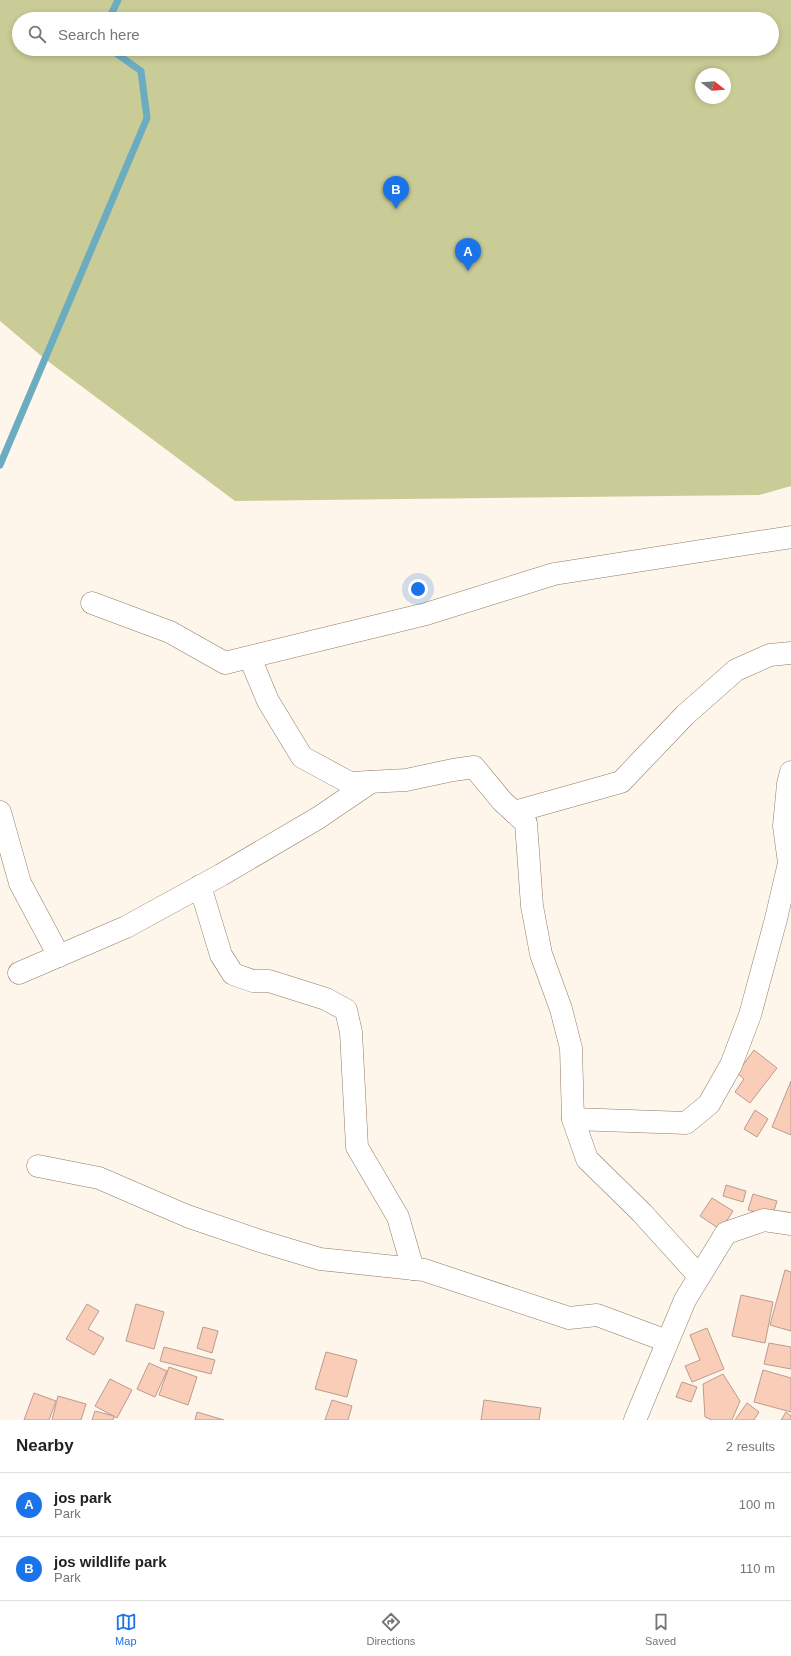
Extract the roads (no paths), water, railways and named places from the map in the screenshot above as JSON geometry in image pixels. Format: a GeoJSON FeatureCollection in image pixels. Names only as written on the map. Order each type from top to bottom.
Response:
{"type":"FeatureCollection","features":[{"type":"Feature","properties":{"kind":"street"},"geometry":{"type":"LineString","coordinates":[[92,603],[170,632],[225,663],[426,614],[554,574],[791,537]]}},
{"type":"Feature","properties":{"kind":"street"},"geometry":{"type":"LineString","coordinates":[[514,812],[621,782],[684,715],[736,670],[770,655],[791,653]]}},
{"type":"Feature","properties":{"kind":"street"},"geometry":{"type":"LineString","coordinates":[[250,658],[268,701],[302,757],[350,783],[406,780],[474,767],[502,801],[526,824],[532,906],[541,954],[561,1009],[570,1048],[573,1119],[587,1160],[642,1213],[699,1276]]}},
{"type":"Feature","properties":{"kind":"street"},"geometry":{"type":"LineString","coordinates":[[573,1119],[686,1123],[709,1104],[731,1065],[750,1015],[776,919],[790,862],[784,826],[788,784],[791,772]]}},
{"type":"Feature","properties":{"kind":"street"},"geometry":{"type":"LineString","coordinates":[[19,973],[126,927],[318,818],[371,782]]}},
{"type":"Feature","properties":{"kind":"street"},"geometry":{"type":"LineString","coordinates":[[0,812],[20,883],[59,956]]}},
{"type":"Feature","properties":{"kind":"street"},"geometry":{"type":"LineString","coordinates":[[200,886],[221,955],[233,974],[253,981],[270,981],[326,999],[346,1010],[351,1032],[357,1148],[398,1217],[414,1269]]}},
{"type":"Feature","properties":{"kind":"street"},"geometry":{"type":"LineString","coordinates":[[38,1166],[99,1178],[187,1216],[260,1241],[320,1258],[424,1270],[569,1318],[597,1315],[667,1341]]}},
{"type":"Feature","properties":{"kind":"street"},"geometry":{"type":"LineString","coordinates":[[635,1420],[684,1300],[726,1233],[764,1220],[791,1224]]}},
{"type":"Feature","properties":{"kind":"waterway"},"geometry":{"type":"LineString","coordinates":[[112,12],[118,0]]}},
{"type":"Feature","properties":{"kind":"waterway"},"geometry":{"type":"LineString","coordinates":[[0,465],[147,118],[141,71],[120,56]]}},
{"type":"Feature","properties":{"kind":"place","name":"jos wildlife park"},"geometry":{"type":"Point","coordinates":[396,209]}},
{"type":"Feature","properties":{"kind":"place","name":"jos park"},"geometry":{"type":"Point","coordinates":[468,271]}}]}
